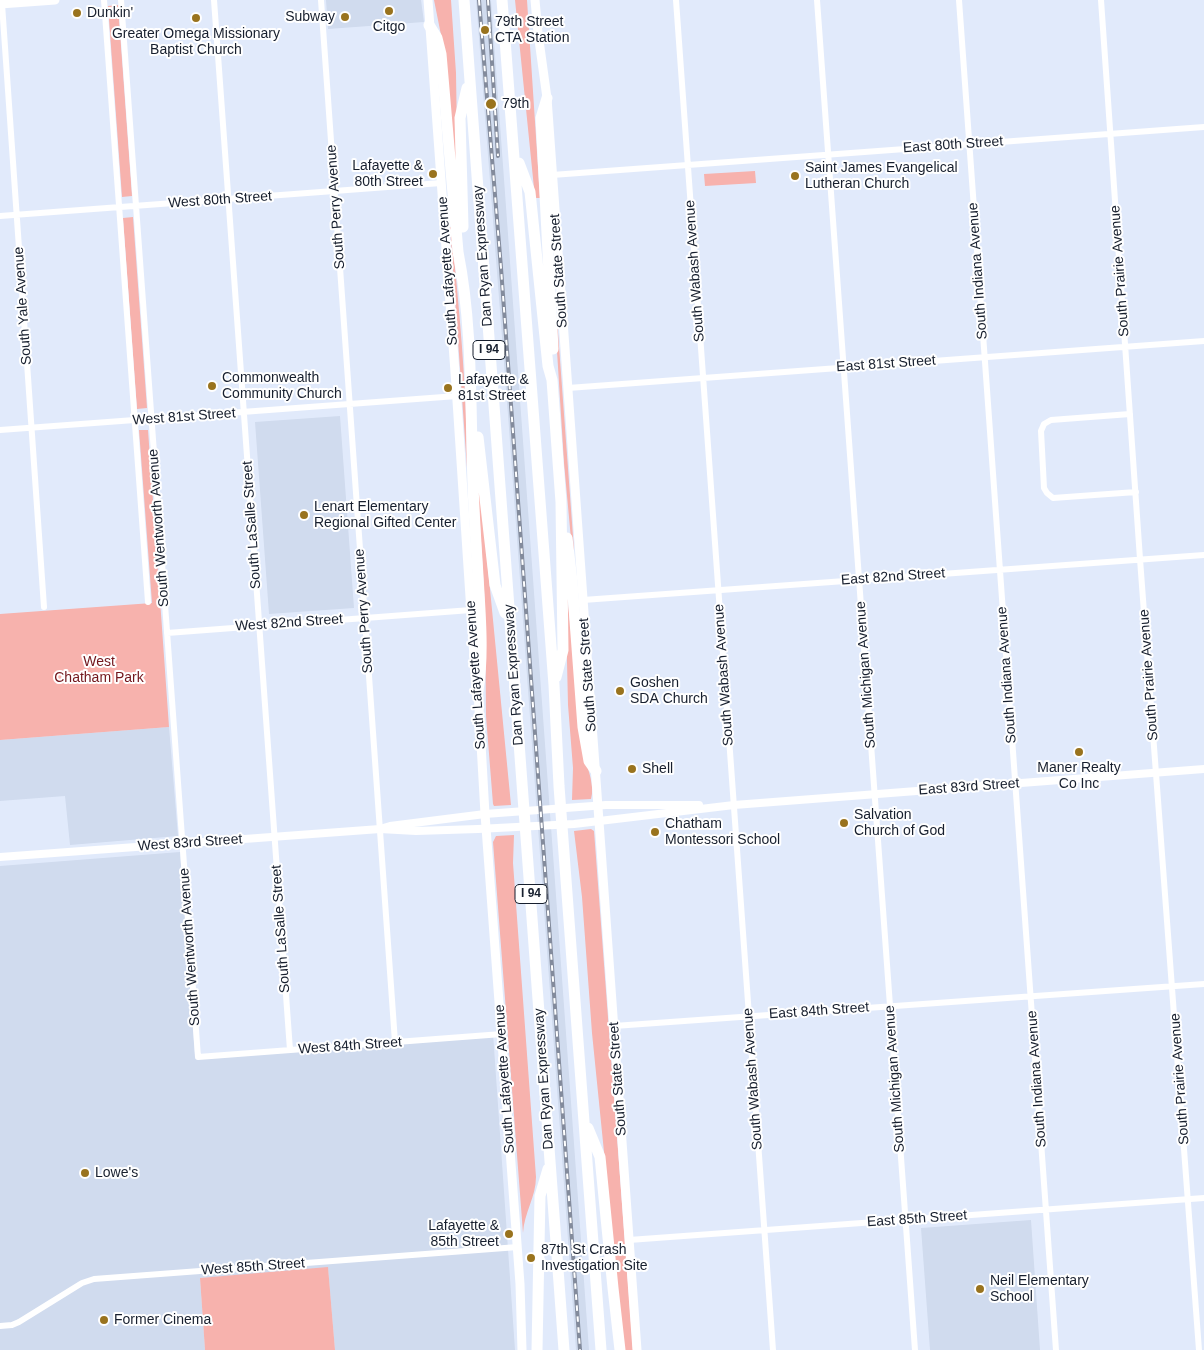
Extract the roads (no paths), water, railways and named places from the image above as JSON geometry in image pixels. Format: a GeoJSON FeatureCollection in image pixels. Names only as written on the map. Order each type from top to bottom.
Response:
{"type":"FeatureCollection","features":[{"type":"Feature","properties":{"kind":"highway","name":"Dan Ryan Expressway"},"geometry":{"type":"LineString","coordinates":[[464,0],[564,1350]]}},
{"type":"Feature","properties":{"kind":"highway","name":"I 94"},"geometry":{"type":"LineString","coordinates":[[502,0],[554,686],[559,786],[601,1350]]}},
{"type":"Feature","properties":{"kind":"highway"},"geometry":{"type":"LineString","coordinates":[[429,25],[437,38],[441,54],[458,252],[462,273]]}},
{"type":"Feature","properties":{"kind":"highway"},"geometry":{"type":"LineString","coordinates":[[470,74],[460,118],[462,273],[472,390],[473,483],[481,621],[481,672],[478,691]]}},
{"type":"Feature","properties":{"kind":"highway"},"geometry":{"type":"LineString","coordinates":[[546,98],[541,118],[554,366],[552,380]]}},
{"type":"Feature","properties":{"kind":"highway"},"geometry":{"type":"LineString","coordinates":[[514,150],[530,192],[548,366],[552,380],[561,502],[564,650],[554,686]]}},
{"type":"Feature","properties":{"kind":"highway"},"geometry":{"type":"LineString","coordinates":[[472,390],[495,585],[510,625]]}},
{"type":"Feature","properties":{"kind":"highway"},"geometry":{"type":"LineString","coordinates":[[561,502],[572,581],[583,727],[589,761],[596,771]]}},
{"type":"Feature","properties":{"kind":"highway"},"geometry":{"type":"LineString","coordinates":[[583,1117],[600,1157],[612,1288],[620,1350]]}},
{"type":"Feature","properties":{"kind":"highway"},"geometry":{"type":"LineString","coordinates":[[537,1350],[540,1196],[550,1162]]}},
{"type":"Feature","properties":{"kind":"main road"},"geometry":{"type":"LineString","coordinates":[[1,4],[55,0]]}},
{"type":"Feature","properties":{"kind":"main road","name":"South Lafayette Avenue"},"geometry":{"type":"LineString","coordinates":[[428,0],[475,672],[478,691],[485,814],[518,1247],[522,1350]]}},
{"type":"Feature","properties":{"kind":"main road","name":"South State Street"},"geometry":{"type":"LineString","coordinates":[[535,0],[552,175],[637,1350]]}},
{"type":"Feature","properties":{"kind":"street","name":"South Wentworth Avenue"},"geometry":{"type":"LineString","coordinates":[[104,0],[148,602]]}},
{"type":"Feature","properties":{"kind":"street","name":"South Wentworth Avenue"},"geometry":{"type":"LineString","coordinates":[[121,0],[198,1057]]}},
{"type":"Feature","properties":{"kind":"street","name":"South LaSalle Street"},"geometry":{"type":"LineString","coordinates":[[214,0],[290,1050]]}},
{"type":"Feature","properties":{"kind":"street","name":"South Perry Avenue"},"geometry":{"type":"LineString","coordinates":[[321,0],[395,1042]]}},
{"type":"Feature","properties":{"kind":"street","name":"South Wabash Avenue"},"geometry":{"type":"LineString","coordinates":[[676,0],[773,1350]]}},
{"type":"Feature","properties":{"kind":"street","name":"South Michigan Avenue"},"geometry":{"type":"LineString","coordinates":[[817,0],[915,1350]]}},
{"type":"Feature","properties":{"kind":"street","name":"South Indiana Avenue"},"geometry":{"type":"LineString","coordinates":[[959,0],[1056,1350]]}},
{"type":"Feature","properties":{"kind":"street","name":"South Prairie Avenue"},"geometry":{"type":"LineString","coordinates":[[1101,0],[1140,559],[1199,1350]]}},
{"type":"Feature","properties":{"kind":"street","name":"South Yale Avenue"},"geometry":{"type":"LineString","coordinates":[[1,4],[44,607]]}},
{"type":"Feature","properties":{"kind":"street","name":"East 80th Street"},"geometry":{"type":"LineString","coordinates":[[552,175],[1204,126]]}},
{"type":"Feature","properties":{"kind":"street","name":"West 80th Street"},"geometry":{"type":"LineString","coordinates":[[0,216],[441,183]]}},
{"type":"Feature","properties":{"kind":"street","name":"East 81st Street"},"geometry":{"type":"LineString","coordinates":[[568,388],[1204,340]]}},
{"type":"Feature","properties":{"kind":"street","name":"West 81st Street"},"geometry":{"type":"LineString","coordinates":[[0,430],[457,396]]}},
{"type":"Feature","properties":{"kind":"street"},"geometry":{"type":"LineString","coordinates":[[1130,414],[1051,420],[1046,422],[1041,431],[1044,488],[1053,498],[1136,492]]}},
{"type":"Feature","properties":{"kind":"street","name":"East 82nd Street"},"geometry":{"type":"LineString","coordinates":[[583,600],[1204,555]]}},
{"type":"Feature","properties":{"kind":"street","name":"West 82nd Street"},"geometry":{"type":"LineString","coordinates":[[166,633],[471,610]]}},
{"type":"Feature","properties":{"kind":"street","name":"East 83rd Street"},"geometry":{"type":"LineString","coordinates":[[599,821],[734,805],[1204,770]]}},
{"type":"Feature","properties":{"kind":"street","name":"East 83rd Street"},"geometry":{"type":"LineString","coordinates":[[598,806],[734,805]]}},
{"type":"Feature","properties":{"kind":"street","name":"West 83rd Street"},"geometry":{"type":"LineString","coordinates":[[380,829],[390,826],[485,814],[598,806]]}},
{"type":"Feature","properties":{"kind":"street","name":"West 83rd Street"},"geometry":{"type":"LineString","coordinates":[[0,857],[380,829],[416,831],[487,829],[599,821]]}},
{"type":"Feature","properties":{"kind":"street","name":"East 84th Street"},"geometry":{"type":"LineString","coordinates":[[614,1026],[1204,984]]}},
{"type":"Feature","properties":{"kind":"street","name":"West 84th Street"},"geometry":{"type":"LineString","coordinates":[[198,1057],[502,1034]]}},
{"type":"Feature","properties":{"kind":"street","name":"East 85th Street"},"geometry":{"type":"LineString","coordinates":[[629,1240],[1204,1198]]}},
{"type":"Feature","properties":{"kind":"street","name":"West 85th Street"},"geometry":{"type":"LineString","coordinates":[[0,1326],[19,1322],[82,1283],[94,1279],[518,1247]]}},
{"type":"Feature","properties":{"kind":"railway"},"geometry":{"type":"LineString","coordinates":[[479,0],[501,268],[580,1350]]}},
{"type":"Feature","properties":{"kind":"railway"},"geometry":{"type":"LineString","coordinates":[[488,0],[498,156]]}},
{"type":"Feature","properties":{"kind":"place","name":"Citgo"},"geometry":{"type":"Point","coordinates":[389,11]}},
{"type":"Feature","properties":{"kind":"place","name":"Dunkin'"},"geometry":{"type":"Point","coordinates":[77,13]}},
{"type":"Feature","properties":{"kind":"place","name":"Subway"},"geometry":{"type":"Point","coordinates":[345,17]}},
{"type":"Feature","properties":{"kind":"place","name":"Greater Omega Missionary Baptist Church"},"geometry":{"type":"Point","coordinates":[196,18]}},
{"type":"Feature","properties":{"kind":"place","name":"79th Street CTA Station"},"geometry":{"type":"Point","coordinates":[485,30]}},
{"type":"Feature","properties":{"kind":"place","name":"79th"},"geometry":{"type":"Point","coordinates":[491,104]}},
{"type":"Feature","properties":{"kind":"place","name":"Lafayette & 80th Street"},"geometry":{"type":"Point","coordinates":[433,174]}},
{"type":"Feature","properties":{"kind":"place","name":"Saint James Evangelical Lutheran Church"},"geometry":{"type":"Point","coordinates":[795,176]}},
{"type":"Feature","properties":{"kind":"place","name":"Commonwealth Community Church"},"geometry":{"type":"Point","coordinates":[212,386]}},
{"type":"Feature","properties":{"kind":"place","name":"Lafayette & 81st Street"},"geometry":{"type":"Point","coordinates":[448,388]}},
{"type":"Feature","properties":{"kind":"place","name":"Lenart Elementary Regional Gifted Center"},"geometry":{"type":"Point","coordinates":[304,515]}},
{"type":"Feature","properties":{"kind":"place","name":"Goshen SDA Church"},"geometry":{"type":"Point","coordinates":[620,691]}},
{"type":"Feature","properties":{"kind":"place","name":"Maner Realty Co Inc"},"geometry":{"type":"Point","coordinates":[1079,752]}},
{"type":"Feature","properties":{"kind":"place","name":"Shell"},"geometry":{"type":"Point","coordinates":[632,769]}},
{"type":"Feature","properties":{"kind":"place","name":"Salvation Church of God"},"geometry":{"type":"Point","coordinates":[844,823]}},
{"type":"Feature","properties":{"kind":"place","name":"Chatham Montessori School"},"geometry":{"type":"Point","coordinates":[655,832]}},
{"type":"Feature","properties":{"kind":"place","name":"Lowe's"},"geometry":{"type":"Point","coordinates":[85,1173]}},
{"type":"Feature","properties":{"kind":"place","name":"Lafayette & 85th Street"},"geometry":{"type":"Point","coordinates":[509,1234]}},
{"type":"Feature","properties":{"kind":"place","name":"87th St Crash Investigation Site"},"geometry":{"type":"Point","coordinates":[531,1258]}},
{"type":"Feature","properties":{"kind":"place","name":"Neil Elementary School"},"geometry":{"type":"Point","coordinates":[980,1289]}},
{"type":"Feature","properties":{"kind":"place","name":"Former Cinema"},"geometry":{"type":"Point","coordinates":[104,1320]}},
{"type":"Feature","properties":{"kind":"park label","name":"West Chatham Park"},"geometry":{"type":"Point","coordinates":[99,670]}}]}
